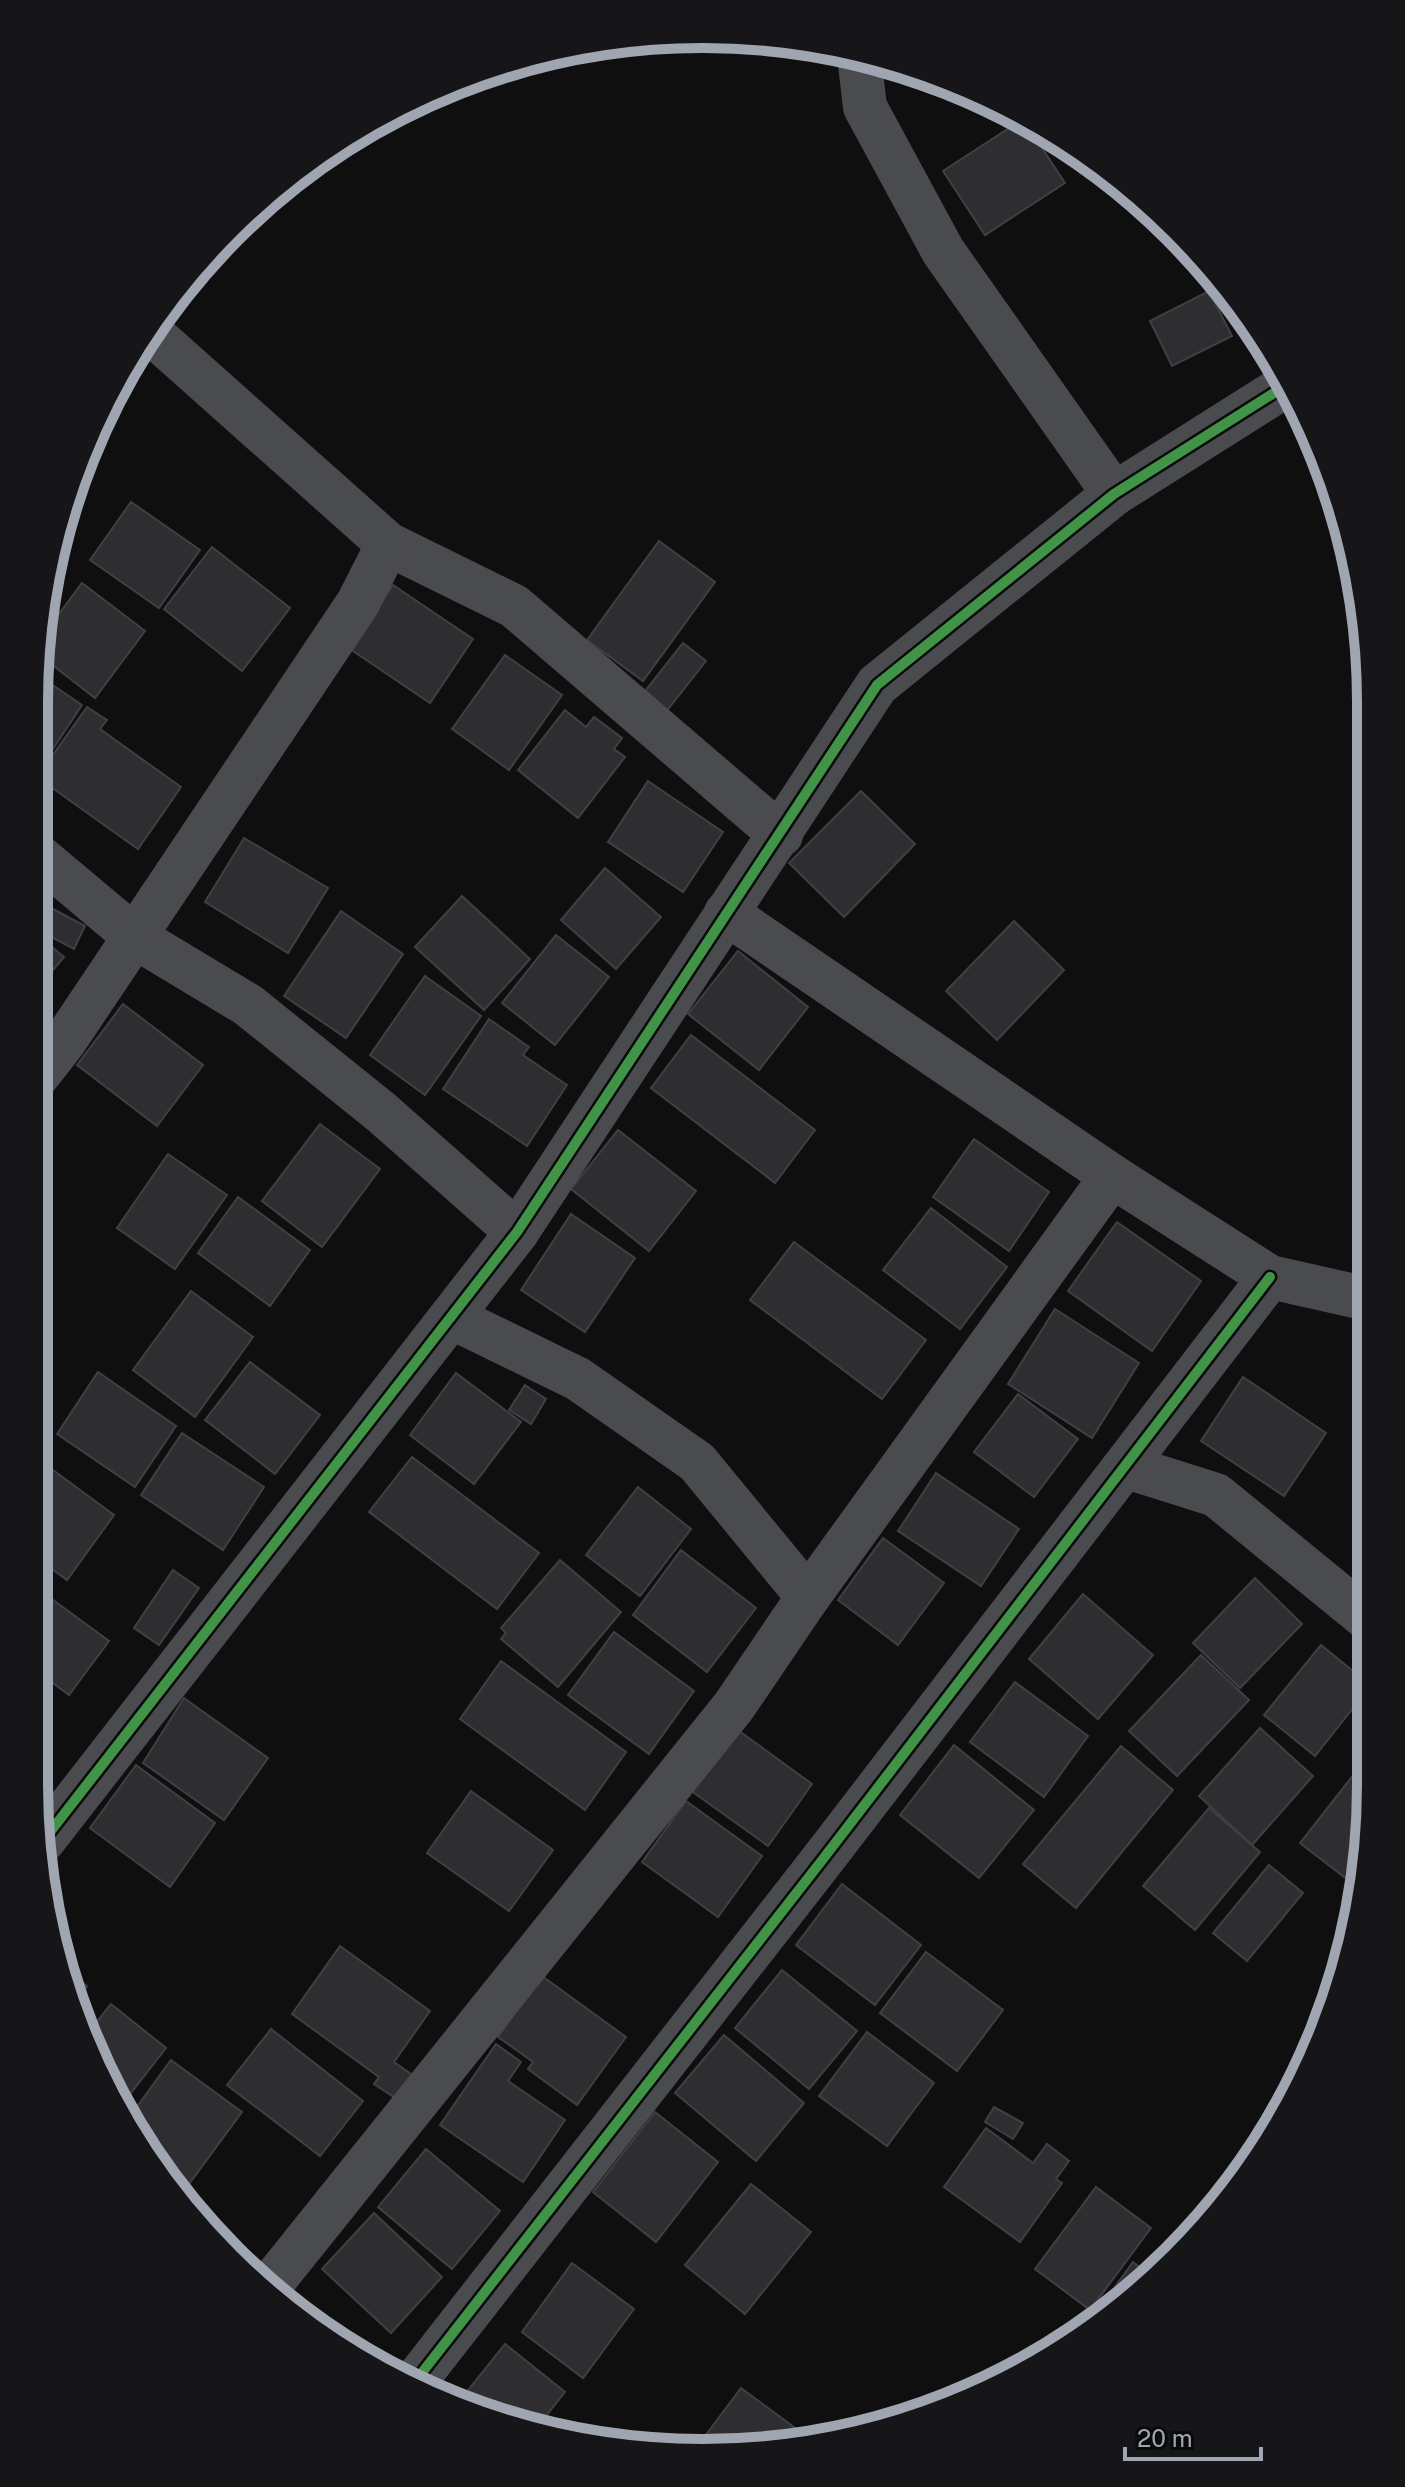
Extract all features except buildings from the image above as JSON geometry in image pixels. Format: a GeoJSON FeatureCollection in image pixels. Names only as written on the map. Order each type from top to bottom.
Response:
{"type":"FeatureCollection","features":[{"type":"Feature","properties":{"kind":"street"},"geometry":{"type":"LineString","coordinates":[[860,68],[865,107],[943,251],[1114,494]]}},
{"type":"Feature","properties":{"kind":"street"},"geometry":{"type":"LineString","coordinates":[[158,339],[388,544],[514,606],[781,835]]}},
{"type":"Feature","properties":{"kind":"street"},"geometry":{"type":"LineString","coordinates":[[50,1833],[517,1232],[877,685],[1114,494],[1278,391]]}},
{"type":"Feature","properties":{"kind":"street"},"geometry":{"type":"LineString","coordinates":[[48,1061],[135,937],[358,603],[388,544]]}},
{"type":"Feature","properties":{"kind":"street"},"geometry":{"type":"LineString","coordinates":[[48,864],[135,937],[248,1005],[381,1112],[517,1232]]}},
{"type":"Feature","properties":{"kind":"street"},"geometry":{"type":"LineString","coordinates":[[726,913],[1112,1176],[1270,1277],[1357,1297]]}},
{"type":"Feature","properties":{"kind":"street"},"geometry":{"type":"LineString","coordinates":[[274,2280],[734,1706],[808,1597],[1112,1176]]}},
{"type":"Feature","properties":{"kind":"street"},"geometry":{"type":"LineString","coordinates":[[420,2375],[1127,1467],[1270,1277]]}},
{"type":"Feature","properties":{"kind":"street"},"geometry":{"type":"LineString","coordinates":[[453,1318],[578,1379],[697,1462],[808,1597]]}},
{"type":"Feature","properties":{"kind":"street"},"geometry":{"type":"LineString","coordinates":[[1127,1467],[1216,1495],[1357,1610]]}},
{"type":"Feature","properties":{"kind":"cycle path"},"geometry":{"type":"LineString","coordinates":[[50,1832],[517,1232],[877,685],[1114,494],[1278,391]]}},
{"type":"Feature","properties":{"kind":"cycle path"},"geometry":{"type":"LineString","coordinates":[[420,2375],[823,1859],[1270,1277]]}}]}
